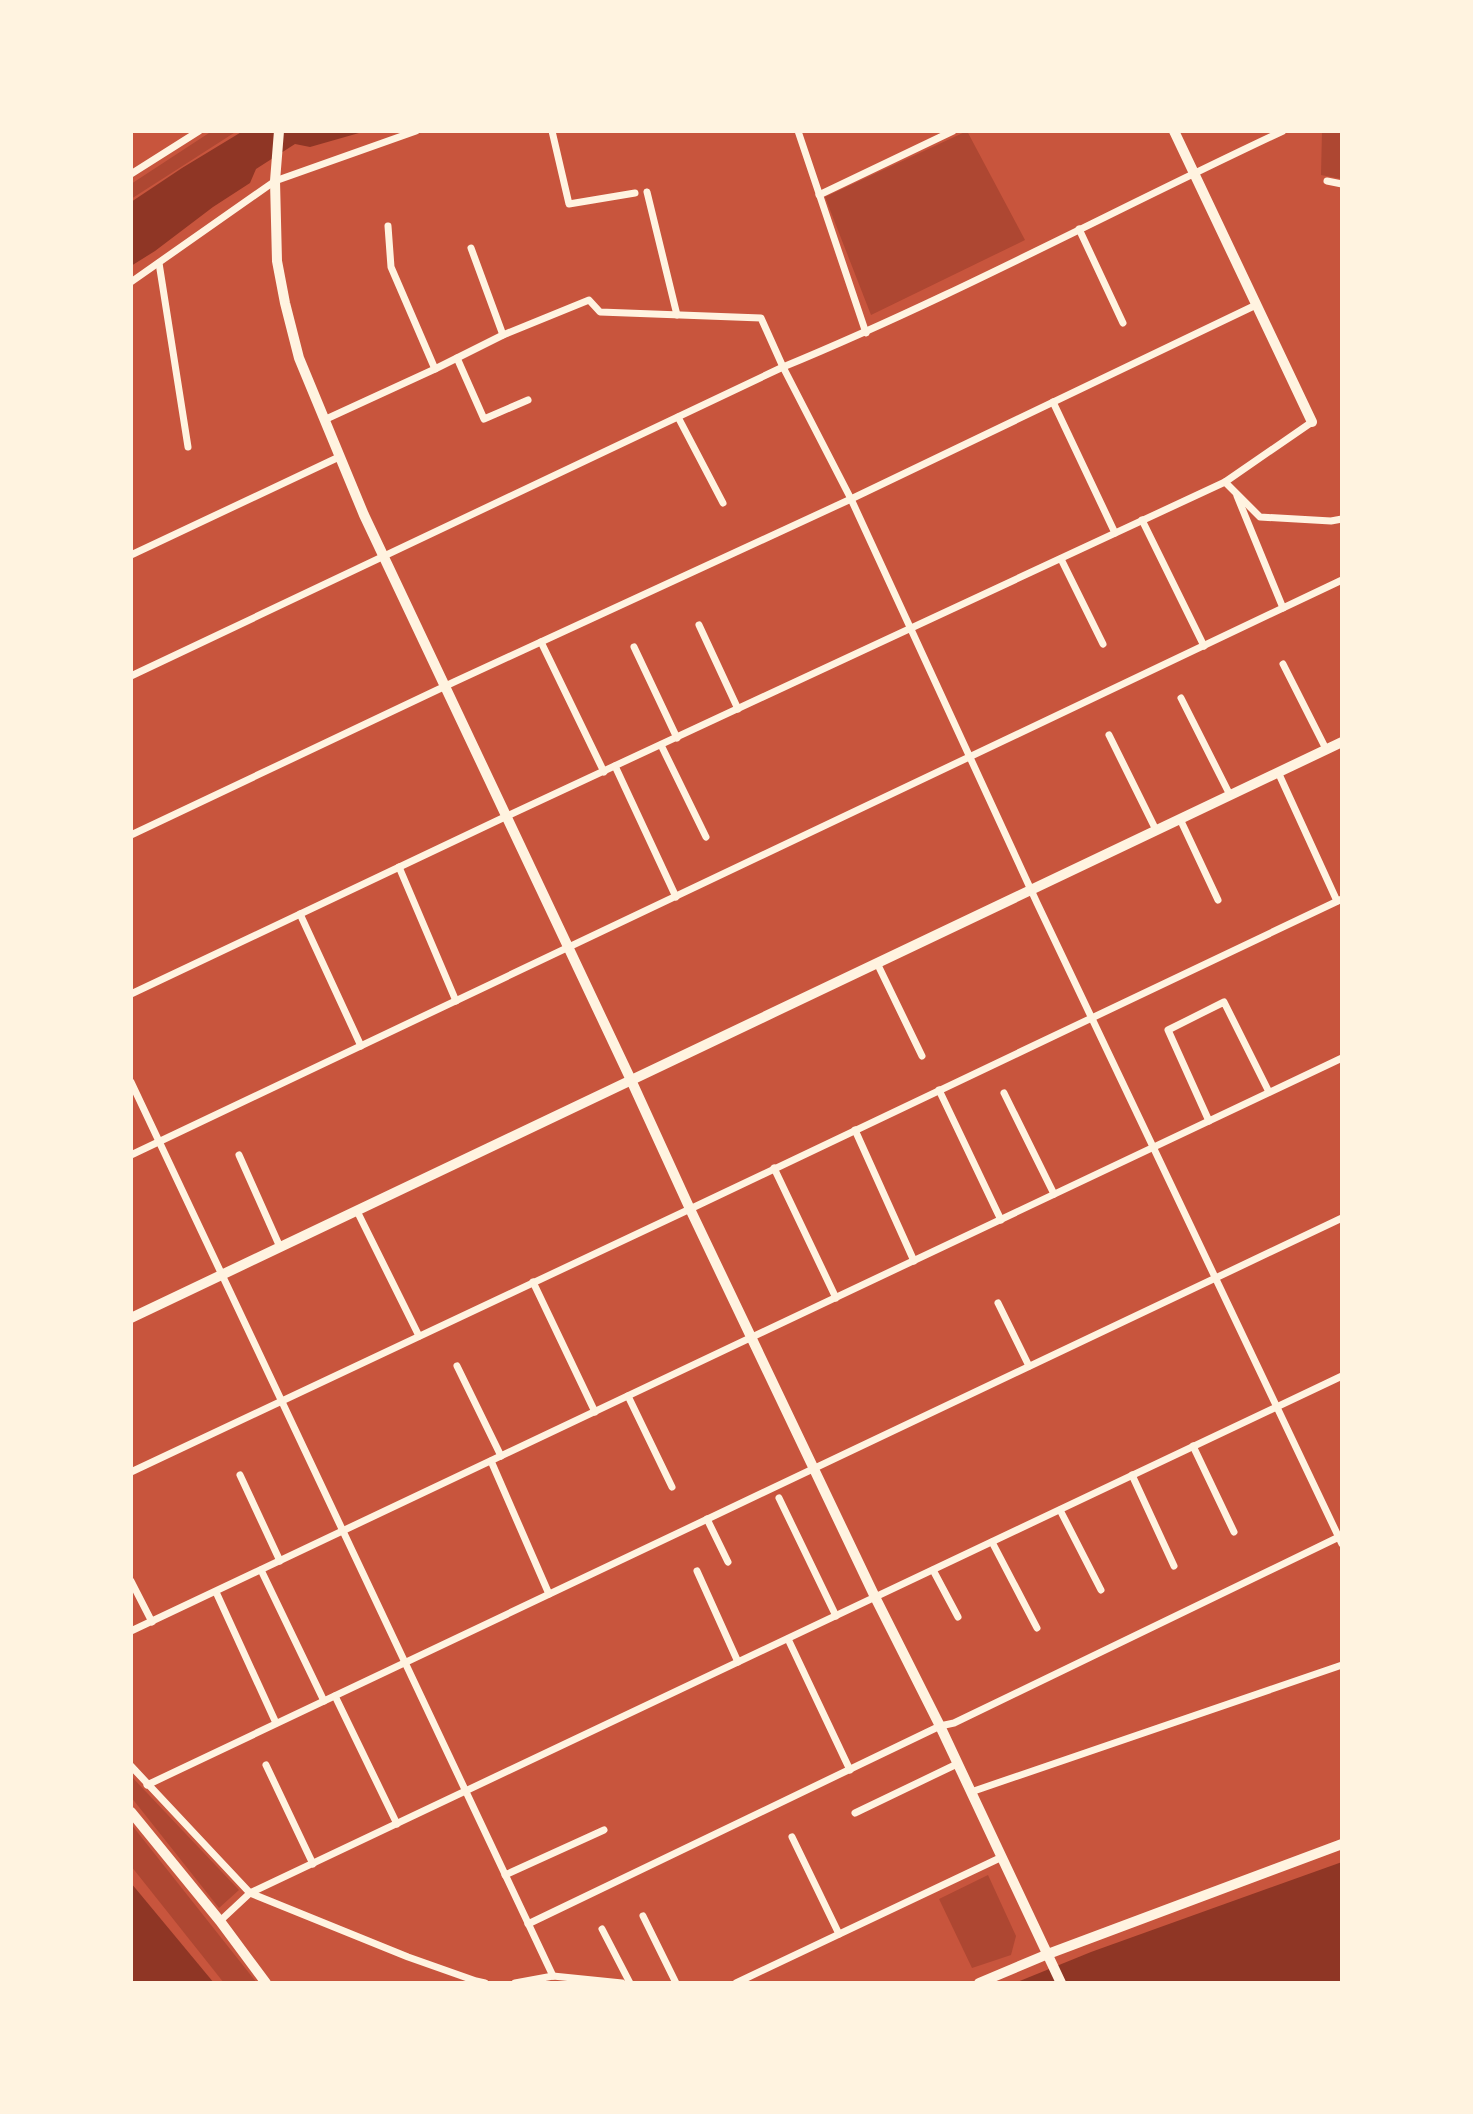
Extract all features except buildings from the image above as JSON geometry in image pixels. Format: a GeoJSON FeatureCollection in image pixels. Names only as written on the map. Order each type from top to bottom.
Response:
{"type":"FeatureCollection","features":[{"type":"Feature","properties":{"kind":"street"},"geometry":{"type":"LineString","coordinates":[[131,174],[199,131]]}},
{"type":"Feature","properties":{"kind":"street"},"geometry":{"type":"LineString","coordinates":[[279,131],[275,181],[277,261],[299,358],[339,457],[690,1209],[1061,1983]]}},
{"type":"Feature","properties":{"kind":"street"},"geometry":{"type":"LineString","coordinates":[[131,282],[275,181],[416,131]]}},
{"type":"Feature","properties":{"kind":"street"},"geometry":{"type":"LineString","coordinates":[[552,131],[569,204],[635,193]]}},
{"type":"Feature","properties":{"kind":"street"},"geometry":{"type":"LineString","coordinates":[[798,131],[866,333]]}},
{"type":"Feature","properties":{"kind":"street"},"geometry":{"type":"LineString","coordinates":[[819,195],[953,131]]}},
{"type":"Feature","properties":{"kind":"street"},"geometry":{"type":"LineString","coordinates":[[131,994],[1224,482],[1312,422],[1174,131]]}},
{"type":"Feature","properties":{"kind":"street"},"geometry":{"type":"LineString","coordinates":[[131,676],[783,367],[866,333],[1283,131]]}},
{"type":"Feature","properties":{"kind":"street"},"geometry":{"type":"LineString","coordinates":[[1327,181],[1342,184]]}},
{"type":"Feature","properties":{"kind":"street"},"geometry":{"type":"LineString","coordinates":[[647,192],[677,315]]}},
{"type":"Feature","properties":{"kind":"street"},"geometry":{"type":"LineString","coordinates":[[388,226],[391,267],[435,369]]}},
{"type":"Feature","properties":{"kind":"street"},"geometry":{"type":"LineString","coordinates":[[1079,229],[1124,323]]}},
{"type":"Feature","properties":{"kind":"street"},"geometry":{"type":"LineString","coordinates":[[471,248],[503,335]]}},
{"type":"Feature","properties":{"kind":"street"},"geometry":{"type":"LineString","coordinates":[[159,263],[188,447]]}},
{"type":"Feature","properties":{"kind":"street"},"geometry":{"type":"LineString","coordinates":[[324,420],[503,335],[589,300],[600,312],[761,318],[783,367],[851,499],[1031,890],[1341,1539],[954,1723],[940,1726],[528,1924]]}},
{"type":"Feature","properties":{"kind":"street"},"geometry":{"type":"LineString","coordinates":[[131,835],[445,686],[851,499],[1256,305]]}},
{"type":"Feature","properties":{"kind":"street"},"geometry":{"type":"LineString","coordinates":[[457,358],[484,419],[528,400]]}},
{"type":"Feature","properties":{"kind":"street"},"geometry":{"type":"LineString","coordinates":[[1053,402],[1115,533]]}},
{"type":"Feature","properties":{"kind":"street"},"geometry":{"type":"LineString","coordinates":[[677,417],[723,503]]}},
{"type":"Feature","properties":{"kind":"street"},"geometry":{"type":"LineString","coordinates":[[131,555],[339,457]]}},
{"type":"Feature","properties":{"kind":"street"},"geometry":{"type":"LineString","coordinates":[[1224,482],[1261,517],[1331,521],[1342,519]]}},
{"type":"Feature","properties":{"kind":"street"},"geometry":{"type":"LineString","coordinates":[[1235,492],[1283,608]]}},
{"type":"Feature","properties":{"kind":"street"},"geometry":{"type":"LineString","coordinates":[[1142,520],[1204,646]]}},
{"type":"Feature","properties":{"kind":"street"},"geometry":{"type":"LineString","coordinates":[[1061,559],[1103,644]]}},
{"type":"Feature","properties":{"kind":"street"},"geometry":{"type":"LineString","coordinates":[[131,1155],[1342,580]]}},
{"type":"Feature","properties":{"kind":"street"},"geometry":{"type":"LineString","coordinates":[[699,625],[738,709]]}},
{"type":"Feature","properties":{"kind":"street"},"geometry":{"type":"LineString","coordinates":[[541,642],[604,772]]}},
{"type":"Feature","properties":{"kind":"street"},"geometry":{"type":"LineString","coordinates":[[634,647],[677,738]]}},
{"type":"Feature","properties":{"kind":"street"},"geometry":{"type":"LineString","coordinates":[[1283,664],[1326,749]]}},
{"type":"Feature","properties":{"kind":"street"},"geometry":{"type":"LineString","coordinates":[[1181,698],[1230,795]]}},
{"type":"Feature","properties":{"kind":"street"},"geometry":{"type":"LineString","coordinates":[[1109,735],[1156,830]]}},
{"type":"Feature","properties":{"kind":"street"},"geometry":{"type":"LineString","coordinates":[[131,1318],[1342,742]]}},
{"type":"Feature","properties":{"kind":"street"},"geometry":{"type":"LineString","coordinates":[[661,745],[706,837]]}},
{"type":"Feature","properties":{"kind":"street"},"geometry":{"type":"LineString","coordinates":[[615,766],[676,897]]}},
{"type":"Feature","properties":{"kind":"street"},"geometry":{"type":"LineString","coordinates":[[131,1472],[1340,900],[1278,772]]}},
{"type":"Feature","properties":{"kind":"street"},"geometry":{"type":"LineString","coordinates":[[1180,819],[1218,900]]}},
{"type":"Feature","properties":{"kind":"street"},"geometry":{"type":"LineString","coordinates":[[399,867],[456,1001]]}},
{"type":"Feature","properties":{"kind":"street"},"geometry":{"type":"LineString","coordinates":[[300,914],[361,1046]]}},
{"type":"Feature","properties":{"kind":"street"},"geometry":{"type":"LineString","coordinates":[[877,963],[922,1056]]}},
{"type":"Feature","properties":{"kind":"street"},"geometry":{"type":"LineString","coordinates":[[1209,1121],[1168,1030],[1224,1002],[1269,1092]]}},
{"type":"Feature","properties":{"kind":"street"},"geometry":{"type":"LineString","coordinates":[[131,1631],[1342,1058]]}},
{"type":"Feature","properties":{"kind":"street"},"geometry":{"type":"LineString","coordinates":[[131,1082],[553,1976]]}},
{"type":"Feature","properties":{"kind":"street"},"geometry":{"type":"LineString","coordinates":[[939,1090],[1001,1220]]}},
{"type":"Feature","properties":{"kind":"street"},"geometry":{"type":"LineString","coordinates":[[1004,1093],[1054,1194]]}},
{"type":"Feature","properties":{"kind":"street"},"geometry":{"type":"LineString","coordinates":[[855,1130],[914,1261]]}},
{"type":"Feature","properties":{"kind":"street"},"geometry":{"type":"LineString","coordinates":[[239,1155],[280,1247]]}},
{"type":"Feature","properties":{"kind":"street"},"geometry":{"type":"LineString","coordinates":[[774,1168],[836,1298]]}},
{"type":"Feature","properties":{"kind":"street"},"geometry":{"type":"LineString","coordinates":[[357,1211],[419,1336]]}},
{"type":"Feature","properties":{"kind":"street"},"geometry":{"type":"LineString","coordinates":[[147,1784],[1342,1218]]}},
{"type":"Feature","properties":{"kind":"street"},"geometry":{"type":"LineString","coordinates":[[533,1282],[595,1412]]}},
{"type":"Feature","properties":{"kind":"street"},"geometry":{"type":"LineString","coordinates":[[998,1303],[1029,1366]]}},
{"type":"Feature","properties":{"kind":"street"},"geometry":{"type":"LineString","coordinates":[[457,1366],[501,1457]]}},
{"type":"Feature","properties":{"kind":"street"},"geometry":{"type":"LineString","coordinates":[[220,1921],[250,1894],[1342,1376]]}},
{"type":"Feature","properties":{"kind":"street"},"geometry":{"type":"LineString","coordinates":[[628,1396],[672,1487]]}},
{"type":"Feature","properties":{"kind":"street"},"geometry":{"type":"LineString","coordinates":[[1193,1446],[1234,1532]]}},
{"type":"Feature","properties":{"kind":"street"},"geometry":{"type":"LineString","coordinates":[[491,1461],[549,1594]]}},
{"type":"Feature","properties":{"kind":"street"},"geometry":{"type":"LineString","coordinates":[[240,1475],[280,1561]]}},
{"type":"Feature","properties":{"kind":"street"},"geometry":{"type":"LineString","coordinates":[[1132,1475],[1174,1566]]}},
{"type":"Feature","properties":{"kind":"street"},"geometry":{"type":"LineString","coordinates":[[779,1498],[836,1616]]}},
{"type":"Feature","properties":{"kind":"street"},"geometry":{"type":"LineString","coordinates":[[1060,1510],[1101,1590]]}},
{"type":"Feature","properties":{"kind":"street"},"geometry":{"type":"LineString","coordinates":[[707,1519],[728,1562]]}},
{"type":"Feature","properties":{"kind":"street"},"geometry":{"type":"LineString","coordinates":[[992,1542],[1037,1628]]}},
{"type":"Feature","properties":{"kind":"street"},"geometry":{"type":"LineString","coordinates":[[261,1570],[324,1700]]}},
{"type":"Feature","properties":{"kind":"street"},"geometry":{"type":"LineString","coordinates":[[933,1570],[958,1617]]}},
{"type":"Feature","properties":{"kind":"street"},"geometry":{"type":"LineString","coordinates":[[697,1571],[738,1662]]}},
{"type":"Feature","properties":{"kind":"street"},"geometry":{"type":"LineString","coordinates":[[131,1581],[152,1622]]}},
{"type":"Feature","properties":{"kind":"street"},"geometry":{"type":"LineString","coordinates":[[216,1592],[276,1723]]}},
{"type":"Feature","properties":{"kind":"street"},"geometry":{"type":"LineString","coordinates":[[788,1639],[849,1770]]}},
{"type":"Feature","properties":{"kind":"street"},"geometry":{"type":"LineString","coordinates":[[971,1792],[1342,1665]]}},
{"type":"Feature","properties":{"kind":"street"},"geometry":{"type":"LineString","coordinates":[[335,1696],[397,1824]]}},
{"type":"Feature","properties":{"kind":"street"},"geometry":{"type":"LineString","coordinates":[[855,1813],[957,1764]]}},
{"type":"Feature","properties":{"kind":"street"},"geometry":{"type":"LineString","coordinates":[[266,1765],[313,1864]]}},
{"type":"Feature","properties":{"kind":"street"},"geometry":{"type":"LineString","coordinates":[[131,1766],[250,1894],[408,1957],[485,1983]]}},
{"type":"Feature","properties":{"kind":"street"},"geometry":{"type":"LineString","coordinates":[[131,1812],[267,1983]]}},
{"type":"Feature","properties":{"kind":"street"},"geometry":{"type":"LineString","coordinates":[[505,1875],[604,1830]]}},
{"type":"Feature","properties":{"kind":"street"},"geometry":{"type":"LineString","coordinates":[[792,1837],[839,1934]]}},
{"type":"Feature","properties":{"kind":"street"},"geometry":{"type":"LineString","coordinates":[[979,1983],[1050,1959],[1342,1844]]}},
{"type":"Feature","properties":{"kind":"street"},"geometry":{"type":"LineString","coordinates":[[736,1983],[1002,1857]]}},
{"type":"Feature","properties":{"kind":"street"},"geometry":{"type":"LineString","coordinates":[[643,1916],[676,1983]]}},
{"type":"Feature","properties":{"kind":"street"},"geometry":{"type":"LineString","coordinates":[[602,1929],[630,1983]]}},
{"type":"Feature","properties":{"kind":"street"},"geometry":{"type":"LineString","coordinates":[[515,1983],[553,1976],[622,1983]]}},
{"type":"Feature","properties":{"kind":"shaded area"},"geometry":{"type":"Polygon","coordinates":[[[212,131],[237,131],[131,199],[131,184],[212,131]]]}},
{"type":"Feature","properties":{"kind":"shaded area"},"geometry":{"type":"Polygon","coordinates":[[[243,131],[366,131],[310,147],[295,144],[256,169],[250,183],[131,266],[131,202],[243,131]]]}},
{"type":"Feature","properties":{"kind":"shaded area"},"geometry":{"type":"Polygon","coordinates":[[[967,131],[1025,240],[871,315],[825,197],[967,131]]]}},
{"type":"Feature","properties":{"kind":"shaded area"},"geometry":{"type":"Polygon","coordinates":[[[1322,131],[1342,131],[1342,179],[1321,175],[1322,131]]]}},
{"type":"Feature","properties":{"kind":"shaded area"},"geometry":{"type":"Polygon","coordinates":[[[131,1776],[239,1890],[219,1908],[131,1797],[131,1776]]]}},
{"type":"Feature","properties":{"kind":"shaded area"},"geometry":{"type":"Polygon","coordinates":[[[131,1824],[257,1983],[224,1983],[131,1866],[131,1824]]]}},
{"type":"Feature","properties":{"kind":"shaded area"},"geometry":{"type":"Polygon","coordinates":[[[1342,1862],[1342,1983],[1015,1983],[1091,1952],[1342,1862]]]}},
{"type":"Feature","properties":{"kind":"shaded area"},"geometry":{"type":"Polygon","coordinates":[[[988,1875],[1016,1936],[1011,1955],[972,1968],[939,1899],[988,1875]]]}},
{"type":"Feature","properties":{"kind":"shaded area"},"geometry":{"type":"Polygon","coordinates":[[[131,1883],[214,1983],[131,1983],[131,1883]]]}}]}
